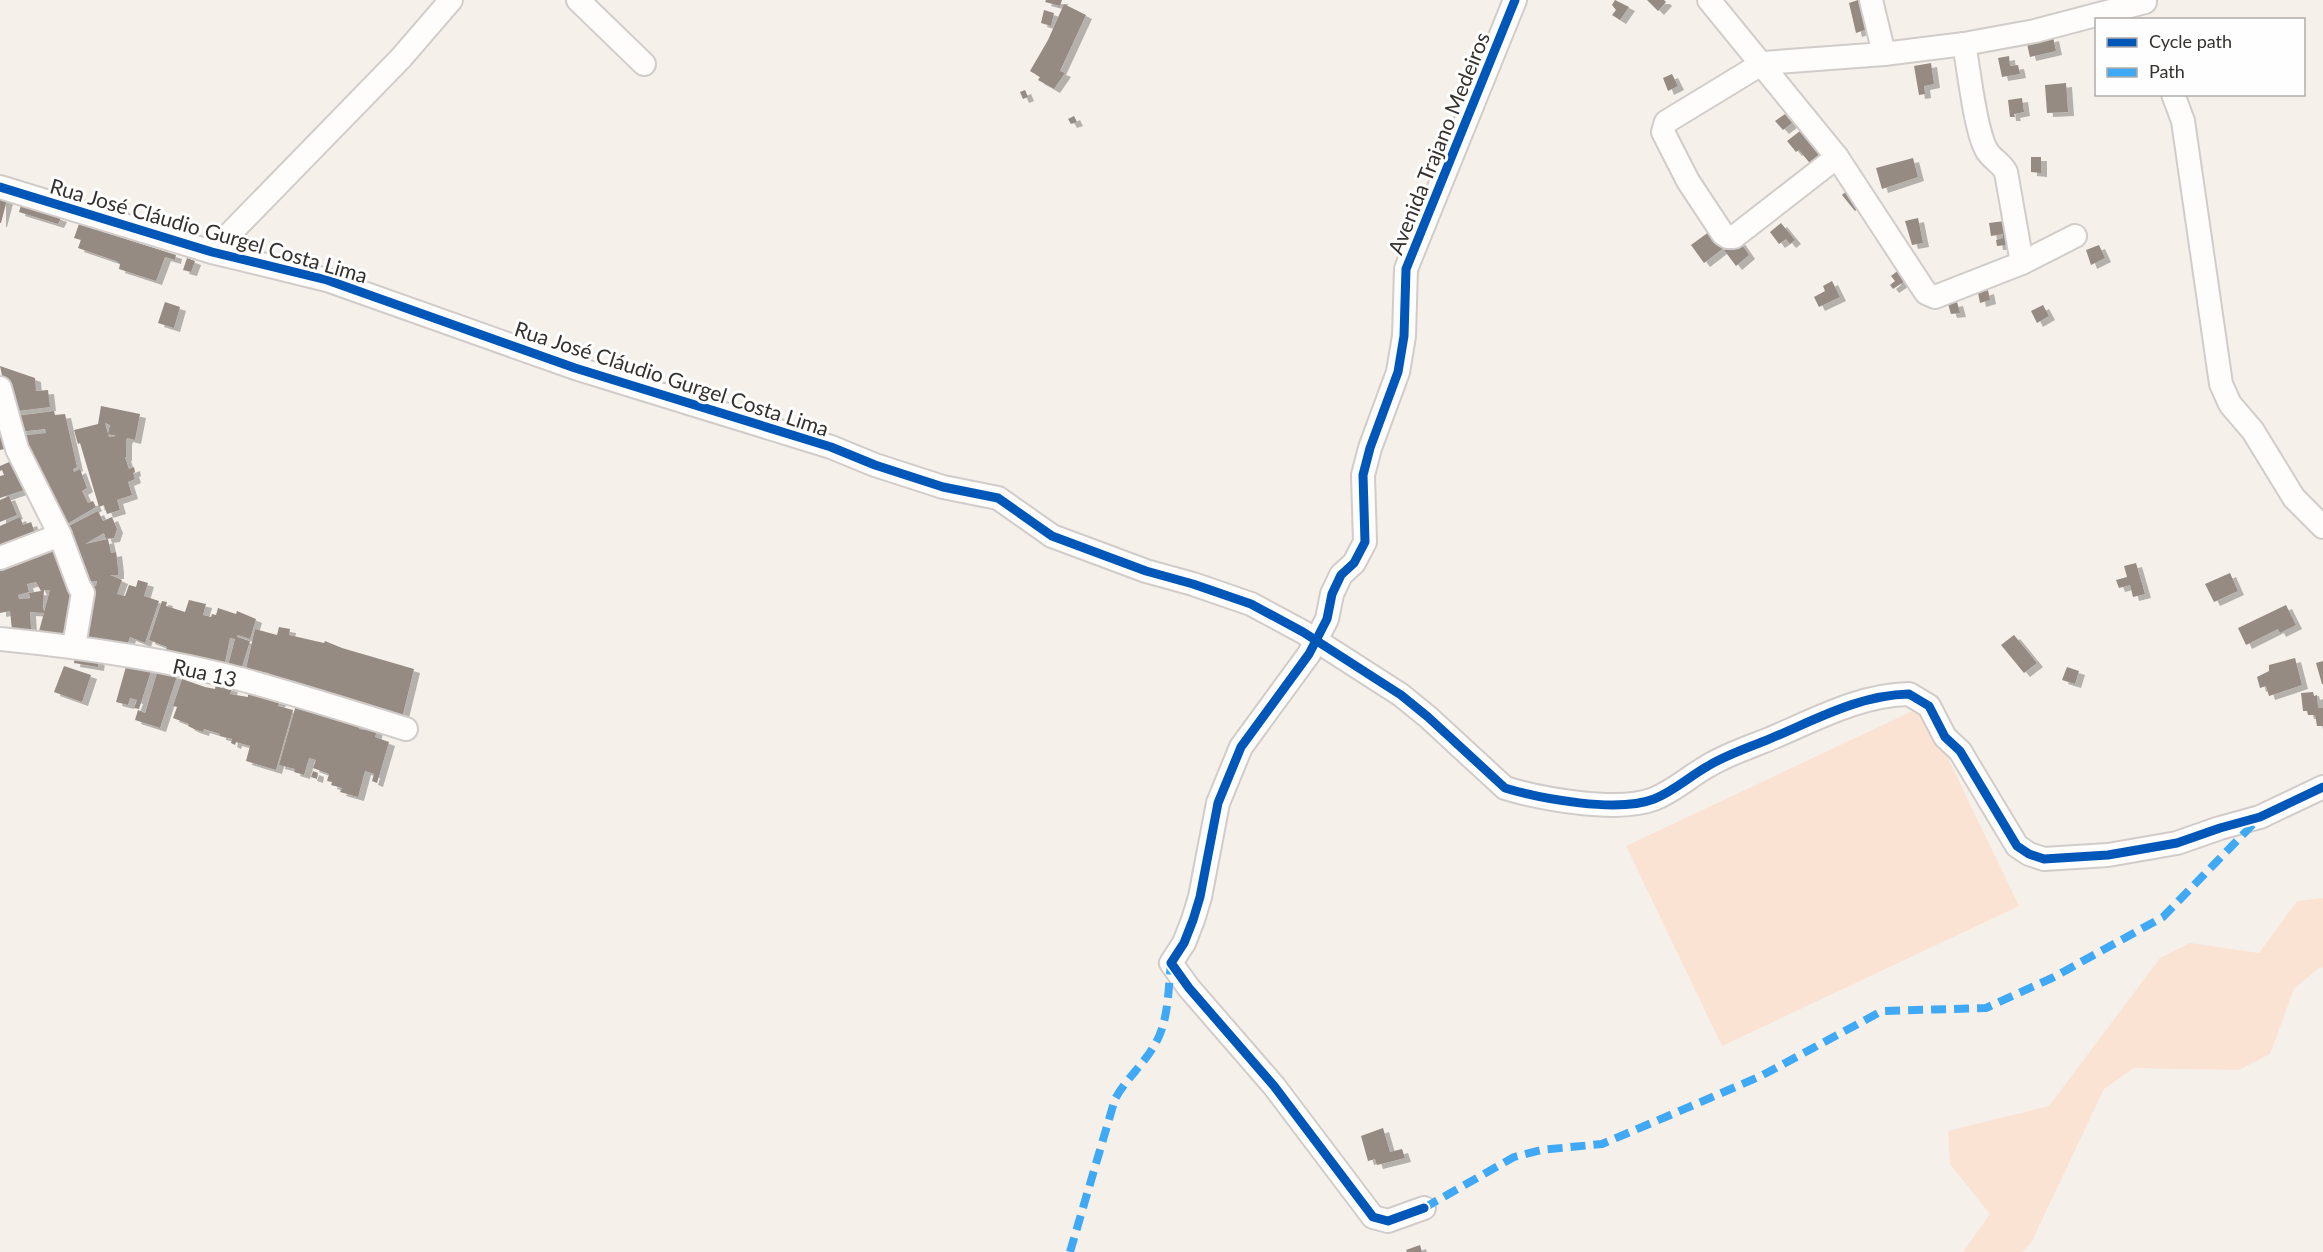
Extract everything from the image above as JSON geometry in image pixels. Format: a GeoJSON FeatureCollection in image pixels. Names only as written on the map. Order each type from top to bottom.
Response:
{"type":"FeatureCollection","features":[{"type":"Feature","properties":{"kind":"street"},"geometry":{"type":"LineString","coordinates":[[212,252],[401,58],[451,0]]}},
{"type":"Feature","properties":{"kind":"street"},"geometry":{"type":"LineString","coordinates":[[578,0],[644,64]]}},
{"type":"Feature","properties":{"kind":"street","name":"Avenida Trajano Medeiros"},"geometry":{"type":"LineString","coordinates":[[1424,1208],[1388,1221],[1373,1217],[1274,1086],[1189,988],[1171,963],[1184,943],[1193,920],[1200,897],[1216,811],[1241,747],[1310,654],[1327,619],[1335,585],[1341,575],[1354,563],[1365,542],[1363,475],[1370,448],[1398,372],[1404,336],[1404,283],[1410,256],[1515,0]]}},
{"type":"Feature","properties":{"kind":"street"},"geometry":{"type":"LineString","coordinates":[[1709,0],[1763,63],[1837,157],[1926,293],[1935,297],[2022,263],[2075,236]]}},
{"type":"Feature","properties":{"kind":"street"},"geometry":{"type":"LineString","coordinates":[[1871,0],[1884,54]]}},
{"type":"Feature","properties":{"kind":"street"},"geometry":{"type":"LineString","coordinates":[[1837,157],[1734,237],[1728,237],[1723,234],[1688,181],[1663,132],[1666,122],[1763,63],[1884,54],[1964,44],[2035,31],[2082,9],[2146,7]]}},
{"type":"Feature","properties":{"kind":"street"},"geometry":{"type":"LineString","coordinates":[[1964,44],[1981,133],[1987,150],[2001,163],[2006,172],[2022,263]]}},
{"type":"Feature","properties":{"kind":"street"},"geometry":{"type":"LineString","coordinates":[[2174,96],[2183,121],[2221,384],[2230,404],[2253,431],[2294,498],[2323,526]]}},
{"type":"Feature","properties":{"kind":"street","name":"Rua José Cláudio Gurgel Costa Lima"},"geometry":{"type":"LineString","coordinates":[[0,187],[212,252],[327,280],[575,368],[831,447],[875,465],[954,490],[998,498],[1052,536],[1146,571],[1194,584],[1251,604],[1317,640],[1410,702],[1505,788],[1542,798],[1582,803],[1637,803],[1653,799],[1672,790],[1708,765],[1819,716],[1870,699],[1909,694],[1929,706],[1945,737],[1960,751],[2017,846],[2029,854],[2044,859],[2108,855],[2177,843],[2260,817],[2323,787]]}},
{"type":"Feature","properties":{"kind":"street"},"geometry":{"type":"LineString","coordinates":[[0,388],[17,449],[60,535],[83,593],[74,646]]}},
{"type":"Feature","properties":{"kind":"street"},"geometry":{"type":"LineString","coordinates":[[0,558],[60,535]]}},
{"type":"Feature","properties":{"kind":"street","name":"Rua 13"},"geometry":{"type":"LineString","coordinates":[[0,639],[74,646],[167,663],[243,680],[406,729]]}},
{"type":"Feature","properties":{"kind":"shaded area"},"geometry":{"type":"Polygon","coordinates":[[[1923,706],[2019,906],[1722,1046],[1626,846],[1923,706]]]}},
{"type":"Feature","properties":{"kind":"shaded area"},"geometry":{"type":"Polygon","coordinates":[[[2323,898],[2323,968],[2320,967],[2294,989],[2270,1054],[2239,1070],[2134,1068],[2104,1089],[2031,1243],[2022,1252],[1963,1252],[1990,1214],[1950,1164],[1948,1131],[2049,1106],[2160,958],[2190,943],[2259,953],[2297,901],[2323,898]]]}},
{"type":"Feature","properties":{"kind":"building"},"geometry":{"type":"Polygon","coordinates":[[[1046,0],[1062,0],[1060,6],[1045,2],[1046,0]]]}},
{"type":"Feature","properties":{"kind":"building"},"geometry":{"type":"Polygon","coordinates":[[[1615,0],[1629,7],[1620,20],[1612,15],[1616,10],[1612,5],[1615,0]]]}},
{"type":"Feature","properties":{"kind":"building"},"geometry":{"type":"Polygon","coordinates":[[[1647,0],[1664,0],[1666,2],[1658,11],[1647,0]]]}},
{"type":"Feature","properties":{"kind":"building"},"geometry":{"type":"Polygon","coordinates":[[[1863,0],[1870,28],[1856,33],[1849,3],[1863,0]]]}},
{"type":"Feature","properties":{"kind":"building"},"geometry":{"type":"Polygon","coordinates":[[[1064,4],[1086,15],[1060,71],[1065,73],[1054,89],[1038,80],[1040,77],[1030,71],[1048,40],[1064,4]]]}},
{"type":"Feature","properties":{"kind":"building"},"geometry":{"type":"Polygon","coordinates":[[[1044,10],[1054,13],[1051,26],[1041,23],[1044,10]]]}},
{"type":"Feature","properties":{"kind":"building"},"geometry":{"type":"Polygon","coordinates":[[[2053,37],[2056,51],[2030,57],[2027,44],[2053,37]]]}},
{"type":"Feature","properties":{"kind":"building"},"geometry":{"type":"Polygon","coordinates":[[[2009,56],[2010,66],[2018,65],[2020,74],[2002,77],[1998,58],[2009,56]]]}},
{"type":"Feature","properties":{"kind":"building"},"geometry":{"type":"Polygon","coordinates":[[[1931,63],[1934,84],[1924,86],[1925,94],[1919,95],[1914,66],[1931,63]]]}},
{"type":"Feature","properties":{"kind":"building"},"geometry":{"type":"Polygon","coordinates":[[[1672,74],[1678,86],[1668,91],[1663,78],[1672,74]]]}},
{"type":"Feature","properties":{"kind":"building"},"geometry":{"type":"Polygon","coordinates":[[[2066,83],[2068,112],[2047,113],[2045,85],[2066,83]]]}},
{"type":"Feature","properties":{"kind":"building"},"geometry":{"type":"Polygon","coordinates":[[[1025,90],[1028,97],[1023,99],[1020,92],[1025,90]]]}},
{"type":"Feature","properties":{"kind":"building"},"geometry":{"type":"Polygon","coordinates":[[[2022,98],[2024,112],[2010,117],[2008,100],[2022,98]]]}},
{"type":"Feature","properties":{"kind":"building"},"geometry":{"type":"Polygon","coordinates":[[[1785,114],[1792,123],[1783,130],[1775,121],[1785,114]]]}},
{"type":"Feature","properties":{"kind":"building"},"geometry":{"type":"Polygon","coordinates":[[[1074,116],[1077,122],[1071,124],[1068,119],[1074,116]]]}},
{"type":"Feature","properties":{"kind":"building"},"geometry":{"type":"Polygon","coordinates":[[[1800,131],[1810,143],[1814,139],[1828,155],[1813,167],[1799,150],[1796,152],[1787,141],[1800,131]]]}},
{"type":"Feature","properties":{"kind":"building"},"geometry":{"type":"Polygon","coordinates":[[[2031,157],[2041,157],[2041,173],[2031,172],[2031,157]]]}},
{"type":"Feature","properties":{"kind":"building"},"geometry":{"type":"Polygon","coordinates":[[[1913,158],[1918,177],[1882,189],[1876,168],[1913,158]]]}},
{"type":"Feature","properties":{"kind":"building"},"geometry":{"type":"Polygon","coordinates":[[[1850,188],[1863,205],[1855,211],[1842,195],[1850,188]]]}},
{"type":"Feature","properties":{"kind":"building"},"geometry":{"type":"Polygon","coordinates":[[[0,198],[7,200],[1,223],[0,223],[0,198]]]}},
{"type":"Feature","properties":{"kind":"building"},"geometry":{"type":"Polygon","coordinates":[[[21,205],[61,218],[58,224],[19,212],[21,205]]]}},
{"type":"Feature","properties":{"kind":"building"},"geometry":{"type":"Polygon","coordinates":[[[1918,218],[1923,243],[1912,245],[1905,221],[1918,218]]]}},
{"type":"Feature","properties":{"kind":"building"},"geometry":{"type":"Polygon","coordinates":[[[2012,220],[2016,244],[1997,246],[1996,240],[2003,238],[2003,234],[1991,236],[1989,223],[2012,220]]]}},
{"type":"Feature","properties":{"kind":"building"},"geometry":{"type":"Polygon","coordinates":[[[1781,223],[1795,240],[1790,244],[1786,239],[1779,244],[1770,232],[1781,223]]]}},
{"type":"Feature","properties":{"kind":"building"},"geometry":{"type":"Polygon","coordinates":[[[79,224],[176,255],[175,260],[165,257],[156,281],[119,269],[120,264],[116,261],[78,248],[81,240],[74,238],[79,224]]]}},
{"type":"Feature","properties":{"kind":"building"},"geometry":{"type":"Polygon","coordinates":[[[1713,229],[1725,247],[1704,263],[1691,245],[1713,229]]]}},
{"type":"Feature","properties":{"kind":"building"},"geometry":{"type":"Polygon","coordinates":[[[1738,239],[1749,255],[1736,266],[1724,250],[1738,239]]]}},
{"type":"Feature","properties":{"kind":"building"},"geometry":{"type":"Polygon","coordinates":[[[2099,245],[2105,258],[2091,265],[2086,250],[2099,245]]]}},
{"type":"Feature","properties":{"kind":"building"},"geometry":{"type":"Polygon","coordinates":[[[187,258],[195,261],[191,272],[183,270],[187,258]]]}},
{"type":"Feature","properties":{"kind":"building"},"geometry":{"type":"Polygon","coordinates":[[[1900,269],[1908,279],[1893,289],[1890,285],[1895,281],[1891,276],[1900,269]]]}},
{"type":"Feature","properties":{"kind":"building"},"geometry":{"type":"Polygon","coordinates":[[[1832,281],[1840,297],[1819,307],[1814,297],[1825,291],[1823,286],[1832,281]]]}},
{"type":"Feature","properties":{"kind":"building"},"geometry":{"type":"Polygon","coordinates":[[[1988,290],[1990,300],[1980,303],[1978,293],[1988,290]]]}},
{"type":"Feature","properties":{"kind":"building"},"geometry":{"type":"Polygon","coordinates":[[[165,302],[180,307],[174,328],[158,323],[165,302]]]}},
{"type":"Feature","properties":{"kind":"building"},"geometry":{"type":"Polygon","coordinates":[[[1957,302],[1960,313],[1951,314],[1948,304],[1957,302]]]}},
{"type":"Feature","properties":{"kind":"building"},"geometry":{"type":"Polygon","coordinates":[[[2043,305],[2049,316],[2037,323],[2031,311],[2043,305]]]}},
{"type":"Feature","properties":{"kind":"building"},"geometry":{"type":"Polygon","coordinates":[[[0,366],[35,378],[36,391],[48,390],[50,407],[10,412],[0,366]]]}},
{"type":"Feature","properties":{"kind":"building"},"geometry":{"type":"Polygon","coordinates":[[[101,406],[140,414],[135,440],[127,438],[126,441],[125,457],[129,469],[134,467],[135,472],[133,473],[135,479],[128,482],[132,495],[117,500],[120,510],[107,514],[104,505],[99,507],[74,430],[98,424],[101,406]],[[105,423],[108,434],[110,425],[105,423]]]}},
{"type":"Feature","properties":{"kind":"building"},"geometry":{"type":"Polygon","coordinates":[[[54,411],[55,415],[65,414],[77,467],[73,469],[74,472],[80,469],[87,488],[82,491],[88,503],[93,501],[96,507],[60,528],[39,465],[28,467],[18,436],[46,433],[45,429],[18,432],[15,416],[54,411]]]}},
{"type":"Feature","properties":{"kind":"building"},"geometry":{"type":"Polygon","coordinates":[[[0,424],[12,447],[0,450],[0,424]]]}},
{"type":"Feature","properties":{"kind":"building"},"geometry":{"type":"Polygon","coordinates":[[[16,459],[27,489],[0,498],[0,476],[4,475],[2,470],[0,471],[0,466],[16,459]]]}},
{"type":"Feature","properties":{"kind":"building"},"geometry":{"type":"Polygon","coordinates":[[[9,496],[17,515],[0,522],[0,500],[9,496]]]}},
{"type":"Feature","properties":{"kind":"building"},"geometry":{"type":"Polygon","coordinates":[[[98,511],[103,521],[112,517],[117,529],[114,538],[106,539],[104,533],[85,544],[108,539],[111,553],[116,552],[118,569],[118,575],[110,575],[122,580],[117,594],[125,596],[129,585],[136,587],[138,580],[148,583],[144,596],[159,601],[145,643],[130,637],[127,646],[112,641],[111,645],[78,635],[89,584],[96,586],[97,581],[79,583],[61,530],[98,511]]]}},
{"type":"Feature","properties":{"kind":"building"},"geometry":{"type":"Polygon","coordinates":[[[20,517],[23,525],[31,522],[36,536],[0,551],[0,526],[20,517]]]}},
{"type":"Feature","properties":{"kind":"building"},"geometry":{"type":"Polygon","coordinates":[[[60,546],[72,587],[66,589],[78,592],[67,639],[39,631],[44,613],[30,612],[31,629],[12,630],[10,611],[0,613],[0,567],[60,546]],[[36,582],[27,584],[29,592],[18,595],[19,599],[30,598],[29,593],[41,591],[36,582]],[[44,590],[43,607],[44,612],[50,590],[44,590]]]}},
{"type":"Feature","properties":{"kind":"building"},"geometry":{"type":"Polygon","coordinates":[[[2136,563],[2145,594],[2133,597],[2130,585],[2119,588],[2116,580],[2127,577],[2124,566],[2136,563]]]}},
{"type":"Feature","properties":{"kind":"building"},"geometry":{"type":"Polygon","coordinates":[[[2230,573],[2238,591],[2214,602],[2205,584],[2230,573]]]}},
{"type":"Feature","properties":{"kind":"building"},"geometry":{"type":"Polygon","coordinates":[[[189,600],[206,604],[203,615],[211,617],[212,614],[216,615],[218,608],[236,614],[237,611],[256,619],[250,639],[238,635],[237,637],[250,641],[240,673],[227,670],[235,639],[230,638],[224,667],[176,652],[175,655],[165,652],[167,647],[149,640],[162,601],[167,602],[166,606],[185,612],[189,600]]]}},
{"type":"Feature","properties":{"kind":"building"},"geometry":{"type":"Polygon","coordinates":[[[2286,605],[2296,625],[2280,633],[2278,629],[2246,645],[2238,628],[2286,605]]]}},
{"type":"Feature","properties":{"kind":"building"},"geometry":{"type":"Polygon","coordinates":[[[279,627],[290,629],[289,635],[324,643],[325,641],[414,669],[402,718],[267,682],[269,673],[246,669],[255,629],[277,635],[279,627]]]}},
{"type":"Feature","properties":{"kind":"building"},"geometry":{"type":"Polygon","coordinates":[[[2014,635],[2037,663],[2024,673],[2001,645],[2014,635]]]}},
{"type":"Feature","properties":{"kind":"building"},"geometry":{"type":"Polygon","coordinates":[[[75,654],[99,659],[98,667],[74,663],[75,654]]]}},
{"type":"Feature","properties":{"kind":"building"},"geometry":{"type":"Polygon","coordinates":[[[2295,658],[2302,685],[2269,696],[2266,686],[2260,688],[2257,677],[2269,671],[2269,665],[2295,658]]]}},
{"type":"Feature","properties":{"kind":"building"},"geometry":{"type":"Polygon","coordinates":[[[2323,661],[2323,684],[2322,684],[2316,663],[2323,661]]]}},
{"type":"Feature","properties":{"kind":"building"},"geometry":{"type":"Polygon","coordinates":[[[127,663],[152,668],[139,709],[134,708],[137,700],[130,698],[128,705],[116,702],[127,663]]]}},
{"type":"Feature","properties":{"kind":"building"},"geometry":{"type":"Polygon","coordinates":[[[64,666],[91,675],[82,702],[54,692],[64,666]]]}},
{"type":"Feature","properties":{"kind":"building"},"geometry":{"type":"Polygon","coordinates":[[[2067,667],[2079,671],[2075,684],[2062,680],[2067,667]]]}},
{"type":"Feature","properties":{"kind":"building"},"geometry":{"type":"Polygon","coordinates":[[[158,670],[177,676],[160,728],[135,720],[138,710],[145,713],[158,670]]]}},
{"type":"Feature","properties":{"kind":"building"},"geometry":{"type":"Polygon","coordinates":[[[182,679],[215,689],[216,684],[232,688],[230,694],[248,697],[248,694],[280,701],[278,706],[293,710],[276,770],[246,761],[250,746],[236,742],[235,745],[231,743],[232,739],[204,729],[203,732],[194,729],[188,726],[189,724],[173,718],[177,707],[173,706],[182,679]]]}},
{"type":"Feature","properties":{"kind":"building"},"geometry":{"type":"Polygon","coordinates":[[[2313,692],[2314,696],[2317,695],[2318,708],[2323,708],[2323,726],[2317,726],[2315,715],[2308,715],[2307,711],[2303,711],[2301,693],[2313,692]]]}},
{"type":"Feature","properties":{"kind":"building"},"geometry":{"type":"Polygon","coordinates":[[[296,705],[361,725],[359,729],[366,730],[367,727],[377,730],[375,737],[389,742],[377,783],[372,781],[374,774],[365,771],[358,797],[340,792],[342,788],[331,785],[332,782],[327,781],[329,774],[313,768],[316,760],[309,758],[304,775],[294,772],[295,769],[279,765],[296,705]]]}},
{"type":"Feature","properties":{"kind":"building"},"geometry":{"type":"Polygon","coordinates":[[[313,771],[318,773],[317,779],[311,777],[313,771]]]}},
{"type":"Feature","properties":{"kind":"building"},"geometry":{"type":"Polygon","coordinates":[[[1383,1128],[1390,1152],[1402,1149],[1405,1158],[1377,1165],[1375,1159],[1368,1161],[1361,1136],[1383,1128]]]}},
{"type":"Feature","properties":{"kind":"building"},"geometry":{"type":"Polygon","coordinates":[[[1420,1245],[1422,1252],[1407,1252],[1406,1250],[1420,1245]]]}},
{"type":"Feature","properties":{"kind":"marked path"},"geometry":{"type":"LineString","coordinates":[[1424,1208],[1514,1157],[1541,1150],[1602,1144],[1761,1076],[1882,1011],[1986,1008],[2052,978],[2163,917],[2258,819]]}},
{"type":"Feature","properties":{"kind":"marked path"},"geometry":{"type":"LineString","coordinates":[[1070,1252],[1115,1099],[1150,1053],[1163,1027],[1171,963]]}},
{"type":"Feature","properties":{"kind":"cycle path"},"geometry":{"type":"LineString","coordinates":[[1424,1208],[1388,1221],[1373,1217],[1274,1086],[1189,988],[1171,963],[1184,943],[1193,920],[1200,897],[1218,803],[1241,747],[1309,654],[1327,619],[1332,594],[1341,575],[1354,563],[1365,542],[1363,475],[1370,448],[1398,372],[1404,336],[1406,269],[1515,0]]}},
{"type":"Feature","properties":{"kind":"cycle path"},"geometry":{"type":"LineString","coordinates":[[0,187],[212,252],[327,280],[575,368],[831,447],[875,465],[943,487],[998,498],[1052,536],[1146,571],[1251,604],[1303,632],[1401,695],[1505,788],[1520,792],[1558,800],[1601,805],[1639,803],[1661,796],[1722,758],[1836,710],[1890,695],[1909,694],[1929,706],[1945,737],[1960,751],[2017,846],[2029,854],[2044,859],[2108,855],[2177,843],[2260,817],[2323,787]]}}]}
